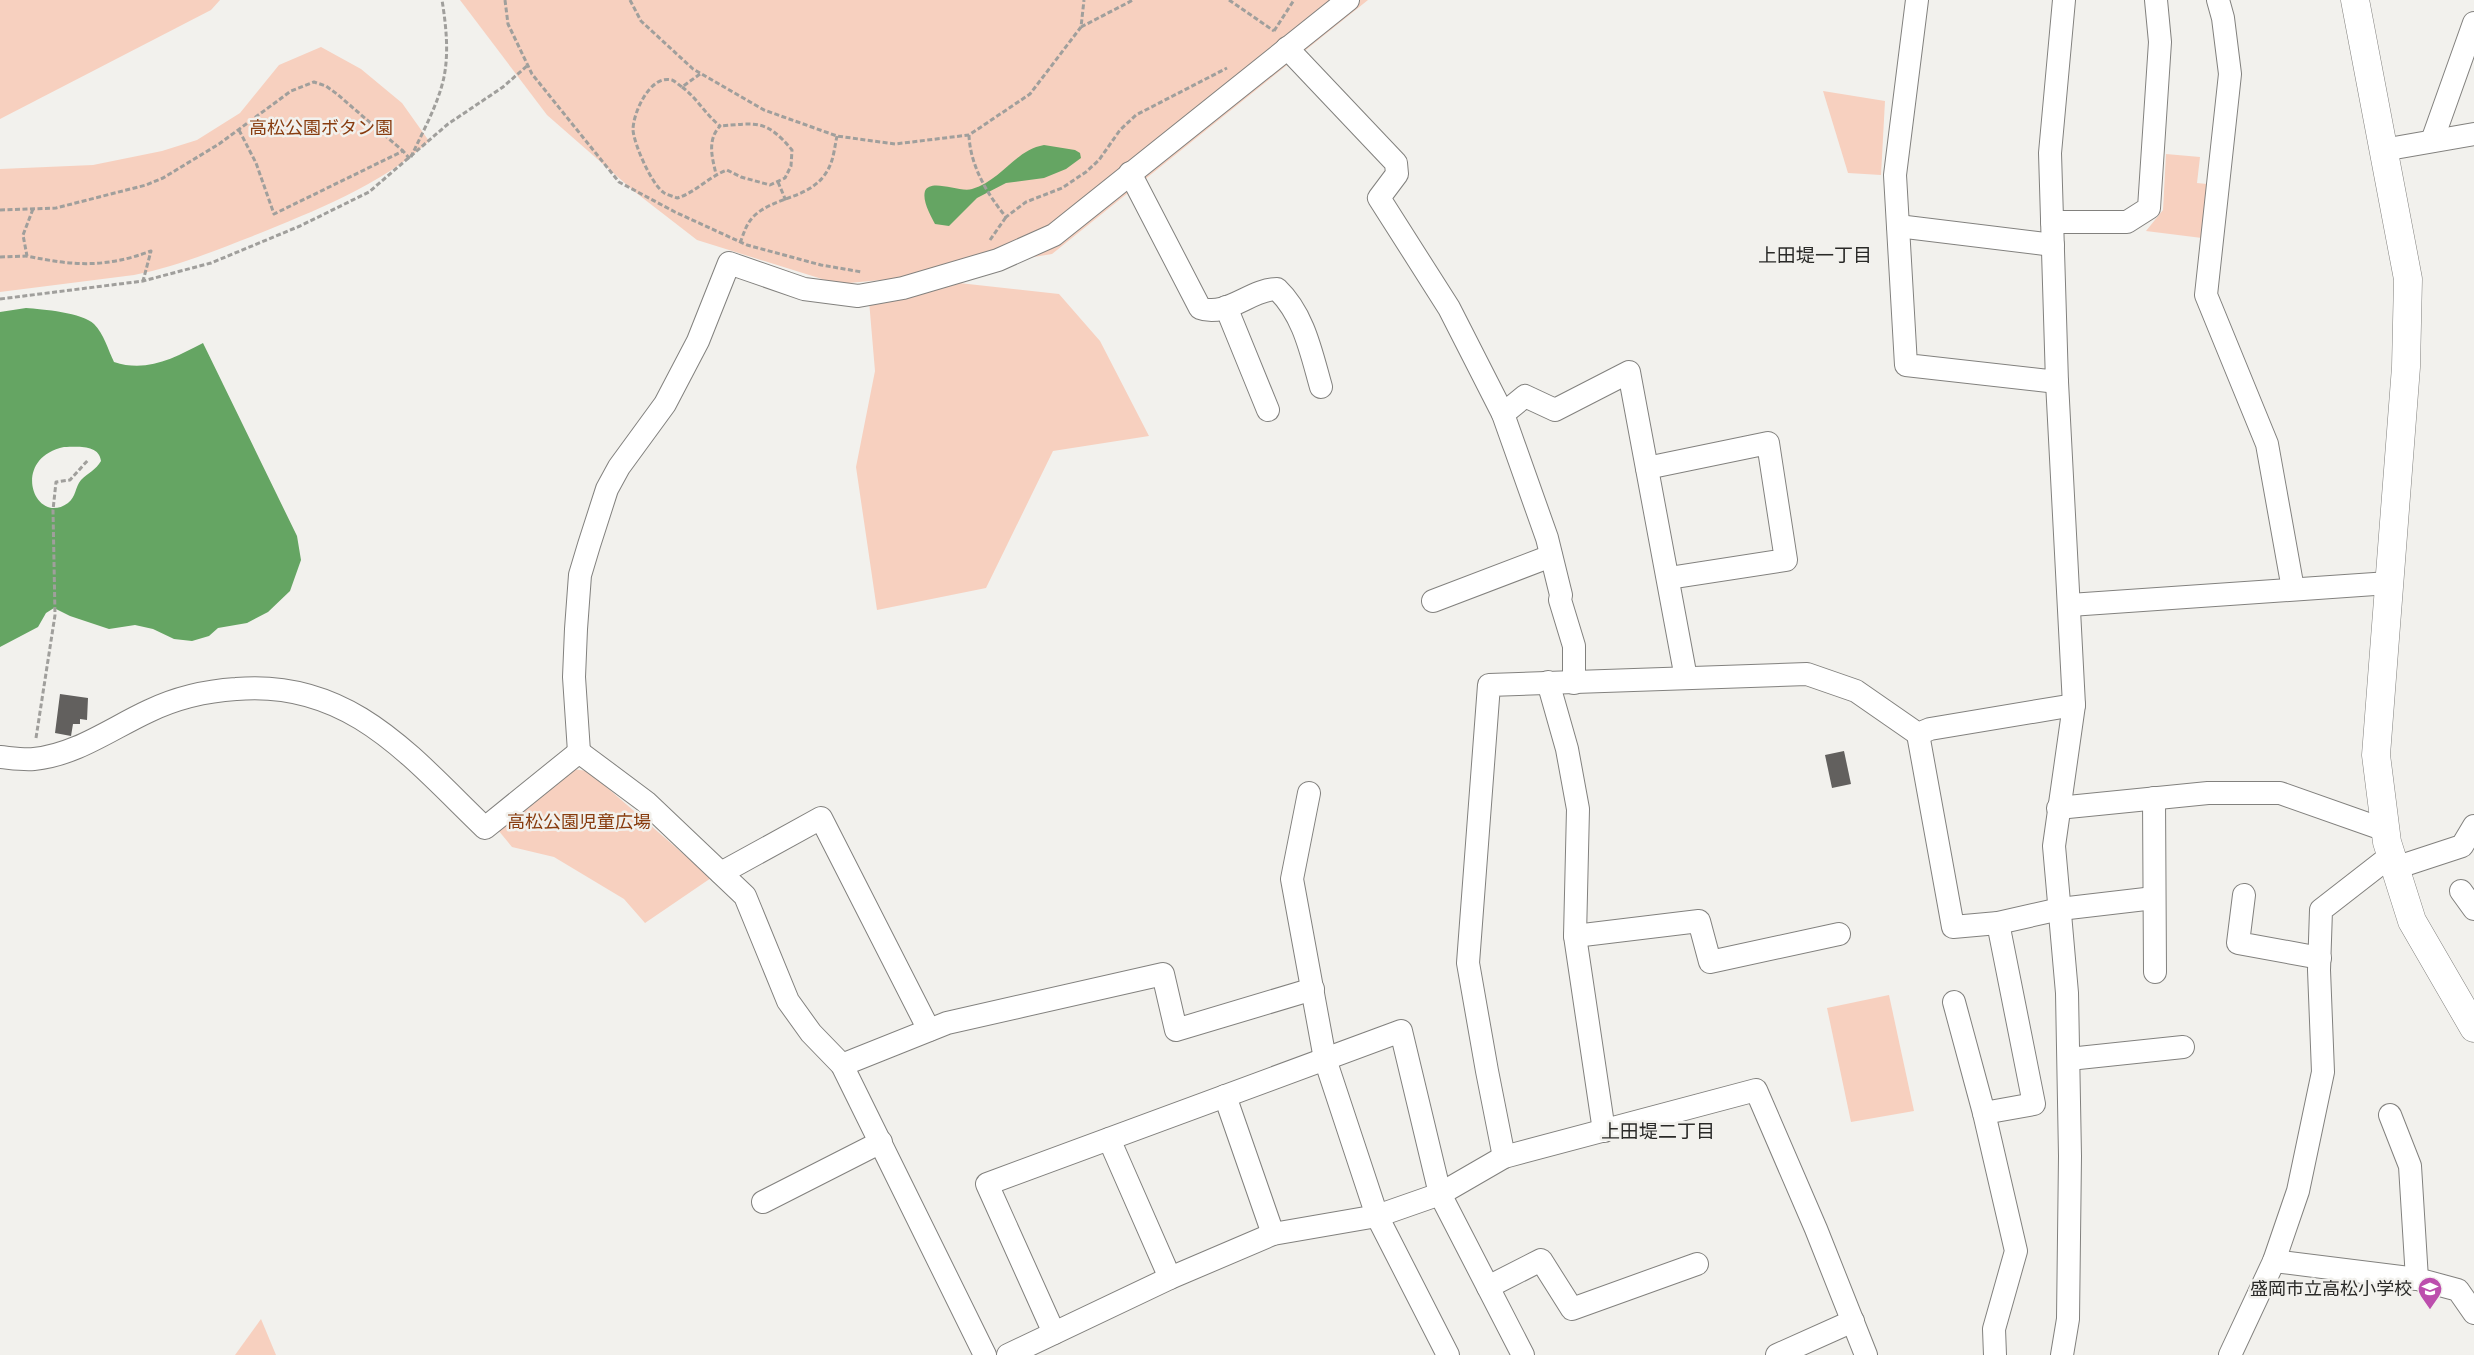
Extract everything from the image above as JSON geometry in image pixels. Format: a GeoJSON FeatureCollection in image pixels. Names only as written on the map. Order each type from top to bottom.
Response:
{"type":"FeatureCollection","features":[{"type":"Feature","properties":{"kind":"street"},"geometry":{"type":"LineString","coordinates":[[985,1355],[842,1065],[811,1033],[788,1001],[745,896],[646,802],[579,752],[574,677],[580,575],[607,489],[619,467],[666,404],[698,341],[729,263],[804,289],[858,296],[903,288],[998,260],[1054,236],[1130,173],[1278,37],[1348,0]]}},
{"type":"Feature","properties":{"kind":"street"},"geometry":{"type":"LineString","coordinates":[[1917,0],[1895,175],[1906,364],[2057,382]]}},
{"type":"Feature","properties":{"kind":"street"},"geometry":{"type":"LineString","coordinates":[[2062,1355],[2068,1319],[2070,1101],[2067,992],[2054,846],[2074,705],[2057,382],[2050,153],[2064,0]]}},
{"type":"Feature","properties":{"kind":"street"},"geometry":{"type":"LineString","coordinates":[[2052,222],[2126,222],[2149,208],[2160,42],[2156,0]]}},
{"type":"Feature","properties":{"kind":"street"},"geometry":{"type":"LineString","coordinates":[[2218,0],[2224,18],[2230,74],[2206,295],[2267,444],[2293,590]]}},
{"type":"Feature","properties":{"kind":"street"},"geometry":{"type":"LineString","coordinates":[[2355,0],[2408,279],[2406,367],[2376,755],[2390,864],[2412,921],[2474,1028]]}},
{"type":"Feature","properties":{"kind":"street"},"geometry":{"type":"LineString","coordinates":[[2432,141],[2474,23]]}},
{"type":"Feature","properties":{"kind":"street"},"geometry":{"type":"LineString","coordinates":[[1278,37],[1396,163],[1397,174],[1379,198],[1449,308],[1503,414],[1547,538],[1561,595],[1560,600],[1574,646],[1574,683]]}},
{"type":"Feature","properties":{"kind":"street"},"geometry":{"type":"LineString","coordinates":[[2383,150],[2474,134]]}},
{"type":"Feature","properties":{"kind":"street"},"geometry":{"type":"LineString","coordinates":[[1130,173],[1200,308],[1208,311],[1226,307],[1268,289],[1277,289],[1293,309],[1306,333],[1321,387]]}},
{"type":"Feature","properties":{"kind":"street"},"geometry":{"type":"LineString","coordinates":[[1898,226],[2053,245]]}},
{"type":"Feature","properties":{"kind":"street"},"geometry":{"type":"LineString","coordinates":[[1226,307],[1268,410]]}},
{"type":"Feature","properties":{"kind":"street"},"geometry":{"type":"LineString","coordinates":[[1503,414],[1525,396],[1555,410],[1629,372],[1669,578],[1686,678]]}},
{"type":"Feature","properties":{"kind":"street"},"geometry":{"type":"LineString","coordinates":[[1647,468],[1768,444],[1786,560],[1669,578]]}},
{"type":"Feature","properties":{"kind":"street"},"geometry":{"type":"LineString","coordinates":[[1433,601],[1551,556]]}},
{"type":"Feature","properties":{"kind":"street"},"geometry":{"type":"LineString","coordinates":[[2070,605],[2389,583]]}},
{"type":"Feature","properties":{"kind":"street"},"geometry":{"type":"LineString","coordinates":[[1504,1157],[1468,963],[1489,685],[1807,674],[1856,691],[1918,734],[1953,927],[1998,923],[2060,909],[2154,898]]}},
{"type":"Feature","properties":{"kind":"street"},"geometry":{"type":"LineString","coordinates":[[1548,682],[1567,749],[1578,809],[1575,936],[1604,1130]]}},
{"type":"Feature","properties":{"kind":"street"},"geometry":{"type":"LineString","coordinates":[[0,757],[33,759],[70,751],[168,702],[201,692],[263,686],[299,692],[348,710],[384,733],[485,828],[579,752]]}},
{"type":"Feature","properties":{"kind":"street"},"geometry":{"type":"LineString","coordinates":[[1918,734],[1930,729],[2074,705]]}},
{"type":"Feature","properties":{"kind":"street"},"geometry":{"type":"LineString","coordinates":[[2058,808],[2208,792],[2280,793],[2385,830]]}},
{"type":"Feature","properties":{"kind":"street"},"geometry":{"type":"LineString","coordinates":[[1310,793],[1292,880],[1325,1059],[1377,1216],[1448,1355]]}},
{"type":"Feature","properties":{"kind":"street"},"geometry":{"type":"LineString","coordinates":[[2154,798],[2155,972]]}},
{"type":"Feature","properties":{"kind":"street"},"geometry":{"type":"LineString","coordinates":[[721,873],[821,818],[929,1030]]}},
{"type":"Feature","properties":{"kind":"street"},"geometry":{"type":"LineString","coordinates":[[2230,1355],[2274,1261],[2298,1191],[2323,1072],[2320,958],[2321,910],[2390,864],[2462,846],[2472,835]]}},
{"type":"Feature","properties":{"kind":"street"},"geometry":{"type":"LineString","coordinates":[[2461,891],[2474,909]]}},
{"type":"Feature","properties":{"kind":"street"},"geometry":{"type":"LineString","coordinates":[[2244,895],[2238,944],[2320,958]]}},
{"type":"Feature","properties":{"kind":"street"},"geometry":{"type":"LineString","coordinates":[[1575,936],[1699,921],[1710,962],[1839,934]]}},
{"type":"Feature","properties":{"kind":"street"},"geometry":{"type":"LineString","coordinates":[[1998,923],[2034,1104]]}},
{"type":"Feature","properties":{"kind":"street"},"geometry":{"type":"LineString","coordinates":[[842,1065],[947,1023],[1163,974],[1176,1030],[1312,989]]}},
{"type":"Feature","properties":{"kind":"street"},"geometry":{"type":"LineString","coordinates":[[1954,1002],[1984,1113],[2016,1251],[1994,1330],[1995,1355]]}},
{"type":"Feature","properties":{"kind":"street"},"geometry":{"type":"LineString","coordinates":[[1054,1333],[987,1184],[1401,1031],[1440,1194],[1523,1355]]}},
{"type":"Feature","properties":{"kind":"street"},"geometry":{"type":"LineString","coordinates":[[2069,1060],[2183,1047]]}},
{"type":"Feature","properties":{"kind":"street"},"geometry":{"type":"LineString","coordinates":[[1008,1355],[1170,1278],[1273,1234],[1377,1216],[1440,1194],[1504,1157],[1756,1090],[1812,1220],[1866,1355]]}},
{"type":"Feature","properties":{"kind":"street"},"geometry":{"type":"LineString","coordinates":[[1224,1096],[1273,1234]]}},
{"type":"Feature","properties":{"kind":"street"},"geometry":{"type":"LineString","coordinates":[[1984,1113],[2034,1104],[2070,1101]]}},
{"type":"Feature","properties":{"kind":"street"},"geometry":{"type":"LineString","coordinates":[[2390,1115],[2410,1166],[2417,1279]]}},
{"type":"Feature","properties":{"kind":"street"},"geometry":{"type":"LineString","coordinates":[[1109,1139],[1170,1278]]}},
{"type":"Feature","properties":{"kind":"street"},"geometry":{"type":"LineString","coordinates":[[763,1202],[881,1142]]}},
{"type":"Feature","properties":{"kind":"street"},"geometry":{"type":"LineString","coordinates":[[1488,1287],[1541,1260],[1572,1309],[1697,1264]]}},
{"type":"Feature","properties":{"kind":"street"},"geometry":{"type":"LineString","coordinates":[[2274,1261],[2417,1279],[2458,1290],[2474,1313]]}},
{"type":"Feature","properties":{"kind":"street"},"geometry":{"type":"LineString","coordinates":[[1777,1355],[1852,1321]]}},
{"type":"Feature","properties":{"kind":"path"},"geometry":{"type":"LineString","coordinates":[[410,159],[426,126],[444,77],[446,47],[442,0]]}},
{"type":"Feature","properties":{"kind":"path"},"geometry":{"type":"LineString","coordinates":[[505,0],[508,24],[532,74],[620,182],[675,212],[741,242],[806,262],[864,273]]}},
{"type":"Feature","properties":{"kind":"path"},"geometry":{"type":"LineString","coordinates":[[630,0],[641,21],[700,74],[764,110],[837,136],[894,144],[968,135],[1030,94],[1081,27],[1133,0]]}},
{"type":"Feature","properties":{"kind":"path"},"geometry":{"type":"LineString","coordinates":[[1081,27],[1084,0]]}},
{"type":"Feature","properties":{"kind":"path"},"geometry":{"type":"LineString","coordinates":[[1229,0],[1278,37],[1294,0]]}},
{"type":"Feature","properties":{"kind":"path"},"geometry":{"type":"LineString","coordinates":[[0,299],[143,281],[211,263],[300,226],[369,192],[410,159],[448,124],[503,87],[528,65]]}},
{"type":"Feature","properties":{"kind":"path"},"geometry":{"type":"LineString","coordinates":[[984,246],[1006,218],[1026,202],[1062,188],[1086,172],[1099,160],[1120,130],[1136,115],[1231,65]]}},
{"type":"Feature","properties":{"kind":"path"},"geometry":{"type":"LineString","coordinates":[[682,87],[700,74]]}},
{"type":"Feature","properties":{"kind":"path"},"geometry":{"type":"LineString","coordinates":[[716,174],[711,148],[715,130],[720,126],[746,122],[768,127],[781,136],[792,150],[791,166],[785,178],[778,182],[770,185],[754,182],[728,170],[716,174],[700,184],[688,195],[677,198],[662,192],[653,178],[636,142],[633,129],[643,96],[649,89],[671,80],[691,93],[707,115],[720,126]]}},
{"type":"Feature","properties":{"kind":"path"},"geometry":{"type":"LineString","coordinates":[[0,210],[56,208],[146,185],[163,178],[197,158],[239,130],[291,91],[314,82],[326,86],[337,94],[410,159]]}},
{"type":"Feature","properties":{"kind":"path"},"geometry":{"type":"LineString","coordinates":[[239,130],[256,163],[274,214],[403,151]]}},
{"type":"Feature","properties":{"kind":"path"},"geometry":{"type":"LineString","coordinates":[[968,135],[979,175],[993,202],[1006,218]]}},
{"type":"Feature","properties":{"kind":"path"},"geometry":{"type":"LineString","coordinates":[[741,242],[744,230],[754,216],[769,205],[803,194],[820,179],[831,164],[837,136]]}},
{"type":"Feature","properties":{"kind":"path"},"geometry":{"type":"LineString","coordinates":[[778,182],[786,201]]}},
{"type":"Feature","properties":{"kind":"path"},"geometry":{"type":"LineString","coordinates":[[26,256],[23,235],[33,209]]}},
{"type":"Feature","properties":{"kind":"path"},"geometry":{"type":"LineString","coordinates":[[0,257],[26,256],[64,264],[88,264],[128,260],[151,251],[143,281]]}},
{"type":"Feature","properties":{"kind":"path"},"geometry":{"type":"LineString","coordinates":[[33,759],[54,615],[53,510],[56,482],[70,480],[88,460]]}},
{"type":"Feature","properties":{"kind":"green space"},"geometry":{"type":"Polygon","coordinates":[[[0,0],[220,0],[211,10],[0,119],[0,0]]]}},
{"type":"Feature","properties":{"kind":"green space"},"geometry":{"type":"Polygon","coordinates":[[[460,0],[1368,0],[1052,254],[914,277],[838,284],[697,240],[635,192],[547,115],[460,0]]]}},
{"type":"Feature","properties":{"kind":"green space","name":"高松公園ボタン園"},"geometry":{"type":"Polygon","coordinates":[[[321,47],[361,69],[402,103],[429,141],[389,171],[346,196],[276,227],[194,258],[134,275],[0,292],[0,169],[93,165],[162,151],[197,140],[240,113],[279,65],[321,47]]]}},
{"type":"Feature","properties":{"kind":"green space"},"geometry":{"type":"Polygon","coordinates":[[[1823,91],[1885,101],[1881,175],[1848,173],[1823,91]]]}},
{"type":"Feature","properties":{"kind":"green space"},"geometry":{"type":"Polygon","coordinates":[[[2166,154],[2200,157],[2197,183],[2207,184],[2202,238],[2146,231],[2163,210],[2166,154]]]}},
{"type":"Feature","properties":{"kind":"green space"},"geometry":{"type":"Polygon","coordinates":[[[950,282],[1059,294],[1100,341],[1149,436],[1053,451],[986,588],[877,610],[856,467],[875,371],[868,289],[950,282]]]}},
{"type":"Feature","properties":{"kind":"green space","name":"高松公園児童広場"},"geometry":{"type":"Polygon","coordinates":[[[572,769],[588,771],[711,878],[645,923],[624,899],[554,857],[512,847],[498,830],[572,769]]]}},
{"type":"Feature","properties":{"kind":"green space"},"geometry":{"type":"Polygon","coordinates":[[[1889,995],[1914,1111],[1851,1122],[1827,1008],[1889,995]]]}},
{"type":"Feature","properties":{"kind":"green space"},"geometry":{"type":"Polygon","coordinates":[[[261,1319],[276,1355],[235,1355],[261,1319]]]}},
{"type":"Feature","properties":{"kind":"shaded area"},"geometry":{"type":"Polygon","coordinates":[[[1044,145],[1075,150],[1080,153],[1081,158],[1066,169],[1044,178],[1006,183],[977,198],[949,226],[935,224],[927,208],[924,195],[928,187],[972,189],[992,179],[1025,153],[1044,145]]]}},
{"type":"Feature","properties":{"kind":"shaded area"},"geometry":{"type":"Polygon","coordinates":[[[26,308],[42,309],[62,312],[89,320],[103,337],[114,362],[126,365],[149,365],[171,359],[203,343],[297,536],[301,560],[290,591],[268,612],[247,623],[218,628],[209,636],[192,641],[174,639],[153,629],[135,625],[109,629],[70,616],[54,608],[46,613],[38,627],[0,647],[0,312],[26,308]],[[64,447],[47,454],[37,464],[32,476],[33,488],[38,499],[46,506],[56,508],[68,503],[73,498],[81,480],[101,461],[92,449],[64,447]]]}},
{"type":"Feature","properties":{"kind":"building"},"geometry":{"type":"Polygon","coordinates":[[[60,694],[88,698],[87,720],[80,719],[80,724],[73,724],[71,736],[55,733],[60,694]]]}},
{"type":"Feature","properties":{"kind":"building"},"geometry":{"type":"Polygon","coordinates":[[[1844,751],[1851,784],[1832,788],[1825,755],[1844,751]]]}},
{"type":"Feature","properties":{"kind":"place","name":"盛岡市立高松小学校"},"geometry":{"type":"Point","coordinates":[2430,1310]}},
{"type":"Feature","properties":{"kind":"district","name":"上田堤一丁目"},"geometry":{"type":"Point","coordinates":[1815,255]}},
{"type":"Feature","properties":{"kind":"district","name":"上田堤二丁目"},"geometry":{"type":"Point","coordinates":[1658,1131]}}]}
